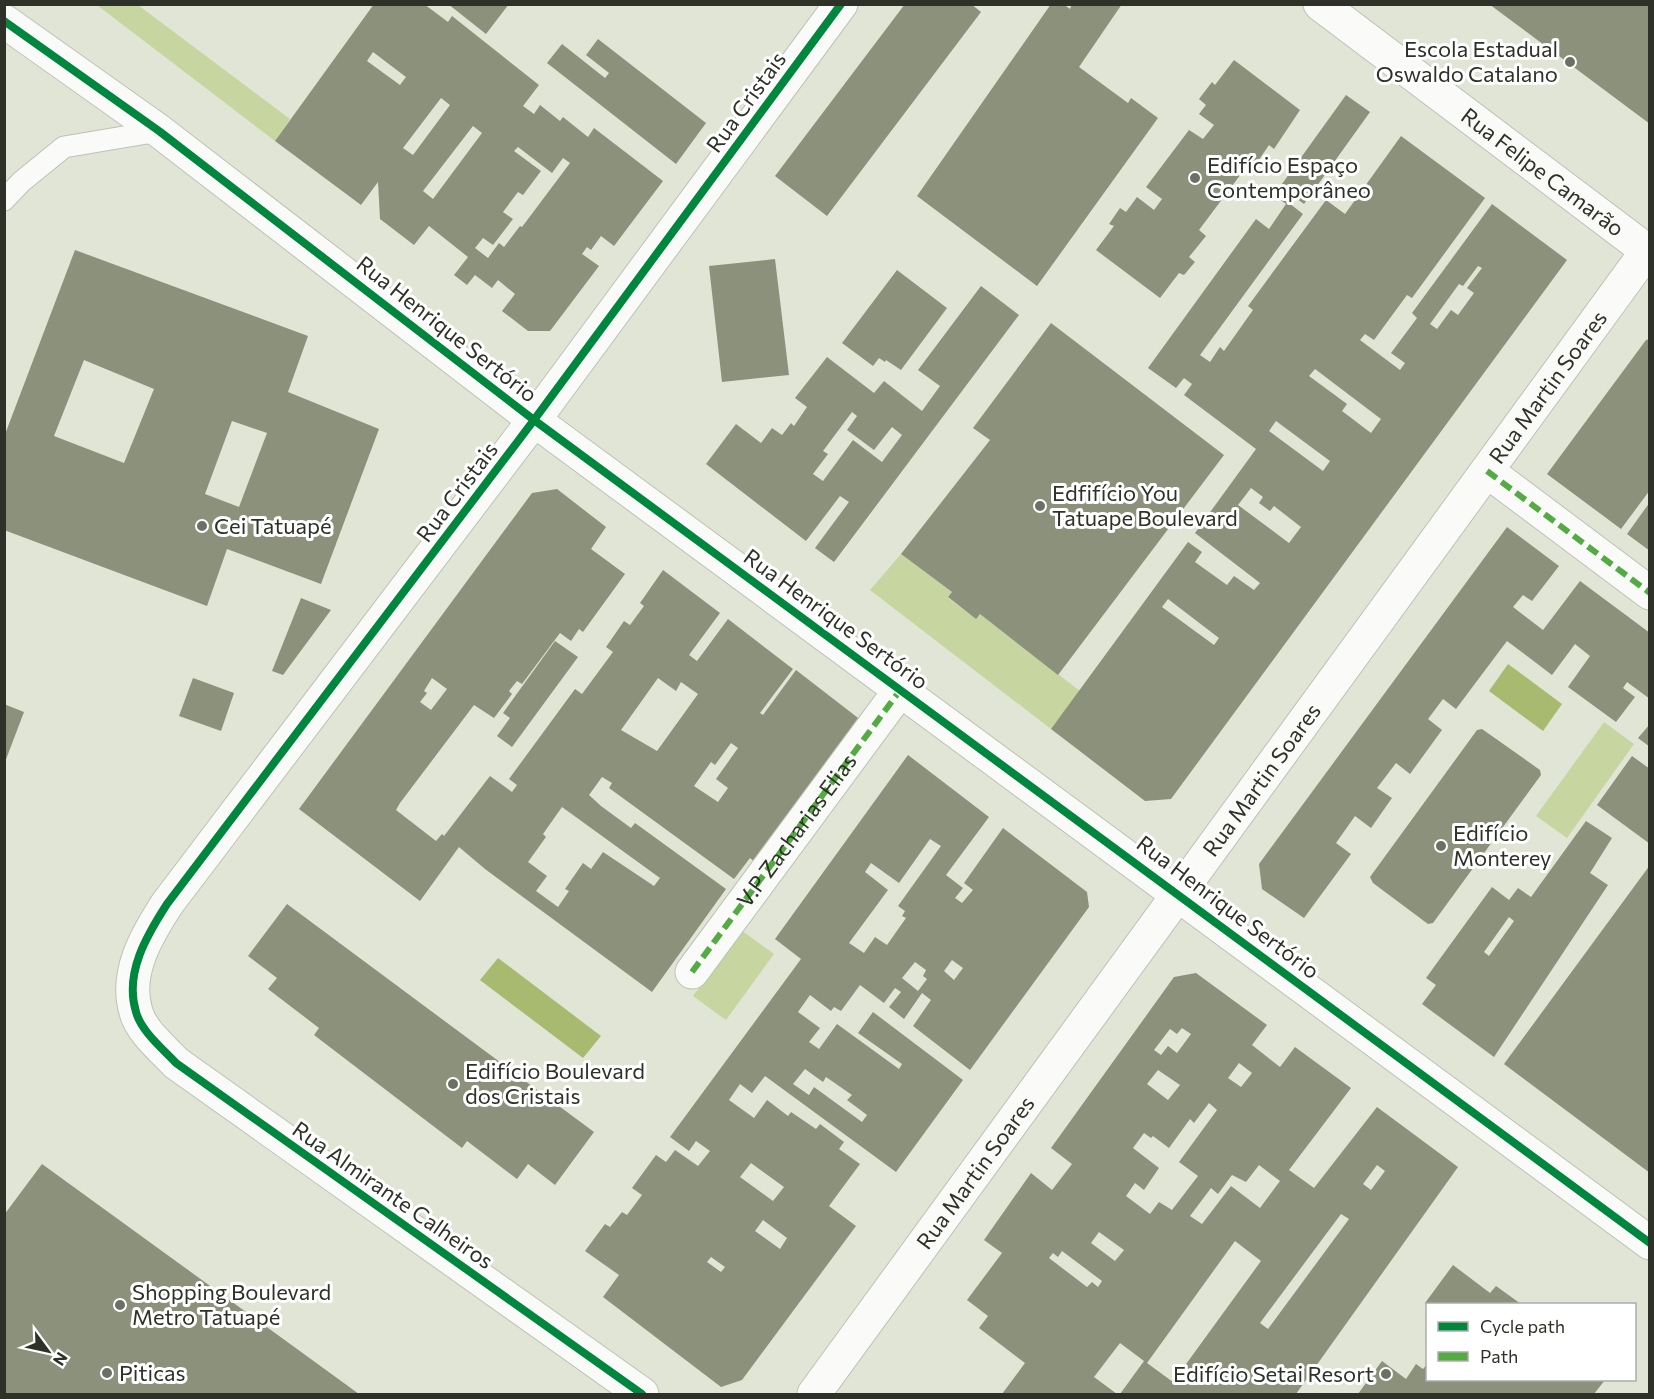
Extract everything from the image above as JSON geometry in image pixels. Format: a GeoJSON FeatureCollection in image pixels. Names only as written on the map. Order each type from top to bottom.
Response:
{"type":"FeatureCollection","features":[{"type":"Feature","properties":{"kind":"street","name":"Rua Cristais"},"geometry":{"type":"LineString","coordinates":[[136,1013],[133,977],[145,939],[167,904],[534,420],[841,4]]}},
{"type":"Feature","properties":{"kind":"street","name":"Rua Felipe Camarão"},"geometry":{"type":"LineString","coordinates":[[1320,4],[1648,252]]}},
{"type":"Feature","properties":{"kind":"street","name":"Rua Henrique Sertório"},"geometry":{"type":"LineString","coordinates":[[4,21],[159,131],[534,420],[1650,1243]]}},
{"type":"Feature","properties":{"kind":"street","name":"Rua Martin Soares"},"geometry":{"type":"LineString","coordinates":[[814,1395],[1648,252]]}},
{"type":"Feature","properties":{"kind":"street"},"geometry":{"type":"LineString","coordinates":[[1487,471],[1650,593]]}},
{"type":"Feature","properties":{"kind":"street","name":"V.P Zacharias Elias"},"geometry":{"type":"LineString","coordinates":[[692,972],[901,689]]}},
{"type":"Feature","properties":{"kind":"street","name":"Rua Almirante Calheiros"},"geometry":{"type":"LineString","coordinates":[[136,1013],[152,1037],[176,1062],[642,1395]]}},
{"type":"Feature","properties":{"kind":"lane"},"geometry":{"type":"LineString","coordinates":[[4,200],[21,182],[64,147],[159,131]]}},
{"type":"Feature","properties":{"kind":"shaded area"},"geometry":{"type":"Polygon","coordinates":[[[97,5],[138,5],[290,119],[275,141],[97,5]]]}},
{"type":"Feature","properties":{"kind":"shaded area"},"geometry":{"type":"Polygon","coordinates":[[[901,554],[952,592],[948,598],[975,618],[980,614],[1080,691],[1051,729],[870,590],[901,554]]]}},
{"type":"Feature","properties":{"kind":"shaded area"},"geometry":{"type":"Polygon","coordinates":[[[1508,664],[1562,704],[1543,731],[1489,691],[1508,664]]]}},
{"type":"Feature","properties":{"kind":"shaded area"},"geometry":{"type":"Polygon","coordinates":[[[1604,722],[1634,744],[1567,838],[1536,816],[1604,722]]]}},
{"type":"Feature","properties":{"kind":"shaded area"},"geometry":{"type":"Polygon","coordinates":[[[741,930],[774,954],[726,1020],[693,996],[741,930]]]}},
{"type":"Feature","properties":{"kind":"shaded area"},"geometry":{"type":"Polygon","coordinates":[[[498,958],[601,1036],[583,1058],[480,980],[498,958]]]}},
{"type":"Feature","properties":{"kind":"building"},"geometry":{"type":"Polygon","coordinates":[[[374,4],[424,4],[448,22],[452,16],[539,85],[523,106],[534,114],[540,105],[560,121],[563,117],[588,137],[594,128],[663,181],[614,246],[601,236],[591,250],[587,247],[582,254],[599,266],[550,331],[528,331],[502,311],[515,294],[498,280],[492,288],[475,275],[467,285],[454,275],[468,257],[429,226],[414,245],[380,219],[378,182],[361,205],[275,141],[374,4]],[[373,52],[367,61],[400,85],[406,77],[373,52]],[[441,98],[403,148],[413,155],[450,105],[441,98]],[[473,126],[423,191],[433,199],[482,133],[473,126]],[[518,147],[514,151],[541,171],[523,195],[518,192],[503,212],[513,219],[493,245],[483,238],[475,248],[488,258],[499,243],[504,247],[520,226],[522,227],[570,163],[563,158],[552,173],[518,147]]]}},
{"type":"Feature","properties":{"kind":"building"},"geometry":{"type":"Polygon","coordinates":[[[448,4],[509,4],[486,34],[448,4]]]}},
{"type":"Feature","properties":{"kind":"building"},"geometry":{"type":"Polygon","coordinates":[[[905,4],[971,4],[981,12],[827,216],[775,176],[905,4]]]}},
{"type":"Feature","properties":{"kind":"building"},"geometry":{"type":"Polygon","coordinates":[[[1051,4],[1063,4],[1070,9],[1072,4],[1122,4],[1079,67],[1128,103],[1131,98],[1158,118],[1037,286],[917,196],[1051,4]]]}},
{"type":"Feature","properties":{"kind":"building"},"geometry":{"type":"Polygon","coordinates":[[[1489,4],[1650,4],[1650,124],[1489,4]]]}},
{"type":"Feature","properties":{"kind":"building"},"geometry":{"type":"Polygon","coordinates":[[[598,39],[706,123],[676,164],[547,63],[562,44],[605,78],[609,73],[586,55],[598,39]]]}},
{"type":"Feature","properties":{"kind":"building","name":"Edifício Espaço Contemporâneo"},"geometry":{"type":"Polygon","coordinates":[[[1234,60],[1300,110],[1274,149],[1269,145],[1252,170],[1247,166],[1199,230],[1206,236],[1189,257],[1195,262],[1184,275],[1179,273],[1160,298],[1096,250],[1114,226],[1109,224],[1120,208],[1126,212],[1137,197],[1154,210],[1162,199],[1146,187],[1189,130],[1203,139],[1214,125],[1199,114],[1206,105],[1199,99],[1212,82],[1215,85],[1234,60]]]}},
{"type":"Feature","properties":{"kind":"building"},"geometry":{"type":"Polygon","coordinates":[[[1346,95],[1370,112],[1304,204],[1293,196],[1289,203],[1303,214],[1200,355],[1210,362],[1220,347],[1224,351],[1253,310],[1248,306],[1326,200],[1345,214],[1401,136],[1485,198],[1412,298],[1407,295],[1374,340],[1365,334],[1360,340],[1400,370],[1405,363],[1391,353],[1417,318],[1412,313],[1492,204],[1567,260],[1171,799],[1145,801],[1051,729],[1188,542],[1202,552],[1195,562],[1227,585],[1234,576],[1254,590],[1260,583],[1195,533],[1256,449],[1184,395],[1192,384],[1184,378],[1176,388],[1148,368],[1256,219],[1269,229],[1286,204],[1274,195],[1346,95]],[[1478,266],[1463,286],[1459,284],[1430,324],[1437,329],[1451,310],[1458,315],[1474,293],[1467,288],[1482,268],[1478,266]],[[1315,369],[1309,376],[1347,404],[1342,411],[1371,433],[1381,419],[1315,369]],[[1276,421],[1269,431],[1323,471],[1330,461],[1276,421]],[[1251,488],[1238,505],[1289,543],[1301,527],[1274,506],[1270,511],[1259,503],[1263,497],[1251,488]],[[1168,599],[1162,607],[1214,645],[1219,638],[1168,599]]]}},
{"type":"Feature","properties":{"kind":"building"},"geometry":{"type":"Polygon","coordinates":[[[75,250],[308,336],[288,392],[379,429],[321,584],[227,549],[207,606],[4,530],[4,437],[75,250]],[[84,360],[54,436],[124,463],[154,389],[84,360]],[[232,421],[205,494],[239,507],[267,433],[232,421]]]}},
{"type":"Feature","properties":{"kind":"building"},"geometry":{"type":"Polygon","coordinates":[[[775,259],[789,375],[722,382],[709,266],[775,259]]]}},
{"type":"Feature","properties":{"kind":"building"},"geometry":{"type":"Polygon","coordinates":[[[897,270],[947,308],[901,370],[879,358],[873,366],[842,343],[897,270]]]}},
{"type":"Feature","properties":{"kind":"building"},"geometry":{"type":"Polygon","coordinates":[[[981,286],[1019,315],[834,562],[815,548],[849,502],[840,496],[806,541],[706,464],[736,424],[761,443],[772,428],[782,435],[791,423],[794,426],[807,407],[795,398],[827,357],[874,393],[884,381],[922,411],[940,386],[918,370],[981,286]],[[852,412],[823,451],[828,454],[813,474],[823,481],[853,440],[882,462],[902,435],[892,427],[874,450],[847,430],[857,416],[852,412]]]}},
{"type":"Feature","properties":{"kind":"building"},"geometry":{"type":"Polygon","coordinates":[[[1051,323],[1224,455],[1058,675],[980,614],[976,619],[948,597],[952,592],[901,554],[990,440],[973,428],[1051,323]]]}},
{"type":"Feature","properties":{"kind":"building"},"geometry":{"type":"Polygon","coordinates":[[[1650,339],[1650,490],[1621,529],[1547,474],[1646,340],[1650,339]]]}},
{"type":"Feature","properties":{"kind":"building"},"geometry":{"type":"Polygon","coordinates":[[[557,489],[606,527],[591,549],[625,574],[583,632],[579,629],[571,641],[560,633],[522,684],[517,681],[509,691],[512,694],[494,718],[474,705],[400,803],[396,810],[436,841],[442,834],[444,836],[490,776],[512,792],[517,785],[509,779],[575,689],[582,694],[613,652],[606,647],[624,621],[630,625],[644,606],[640,603],[663,570],[720,613],[689,655],[697,661],[728,619],[793,669],[760,713],[763,715],[796,670],[862,721],[756,863],[750,858],[734,879],[609,788],[612,783],[602,777],[589,795],[601,806],[631,828],[635,823],[726,889],[652,992],[485,869],[459,847],[420,901],[299,809],[532,493],[557,489]],[[432,678],[424,691],[427,693],[420,702],[431,710],[447,689],[432,678]],[[658,678],[621,730],[657,751],[698,694],[681,682],[676,691],[658,678]],[[731,743],[715,765],[711,762],[694,786],[718,802],[728,788],[716,779],[738,748],[731,743]],[[562,807],[543,834],[546,837],[528,862],[547,876],[536,891],[558,907],[569,891],[565,889],[583,863],[591,869],[603,852],[654,886],[660,878],[562,807]]]}},
{"type":"Feature","properties":{"kind":"building"},"geometry":{"type":"Polygon","coordinates":[[[1650,502],[1650,551],[1627,534],[1650,502]]]}},
{"type":"Feature","properties":{"kind":"building"},"geometry":{"type":"Polygon","coordinates":[[[1507,527],[1559,566],[1532,601],[1523,595],[1513,607],[1543,630],[1580,581],[1650,633],[1650,699],[1627,682],[1623,688],[1635,697],[1616,722],[1568,687],[1590,656],[1575,644],[1552,675],[1507,641],[1456,709],[1443,699],[1428,719],[1442,730],[1410,774],[1396,763],[1377,788],[1392,798],[1371,828],[1355,816],[1336,843],[1351,854],[1304,918],[1262,889],[1259,864],[1507,527]]]}},
{"type":"Feature","properties":{"kind":"building"},"geometry":{"type":"Polygon","coordinates":[[[301,598],[331,610],[283,675],[272,671],[301,598]]]}},
{"type":"Feature","properties":{"kind":"building"},"geometry":{"type":"Polygon","coordinates":[[[555,641],[578,657],[512,747],[497,736],[510,718],[503,713],[555,641]]]}},
{"type":"Feature","properties":{"kind":"building"},"geometry":{"type":"Polygon","coordinates":[[[193,678],[234,693],[221,731],[179,716],[193,678]]]}},
{"type":"Feature","properties":{"kind":"building"},"geometry":{"type":"Polygon","coordinates":[[[4,704],[24,712],[5,762],[4,761],[4,704]]]}},
{"type":"Feature","properties":{"kind":"building"},"geometry":{"type":"Polygon","coordinates":[[[1650,724],[1650,747],[1638,738],[1650,724]]]}},
{"type":"Feature","properties":{"kind":"building","name":"Edifício Monterey"},"geometry":{"type":"Polygon","coordinates":[[[1482,729],[1540,770],[1541,775],[1433,923],[1428,924],[1373,883],[1370,877],[1477,730],[1482,729]]]}},
{"type":"Feature","properties":{"kind":"building"},"geometry":{"type":"Polygon","coordinates":[[[908,755],[989,817],[946,875],[963,888],[955,898],[962,903],[973,890],[964,883],[1003,828],[1087,892],[1089,907],[970,1070],[913,1026],[931,1000],[922,993],[904,1019],[889,1007],[901,992],[895,988],[884,1003],[860,985],[841,1011],[834,1007],[831,1011],[810,995],[798,1012],[820,1028],[809,1042],[819,1049],[837,1024],[899,1069],[902,1064],[858,1033],[873,1012],[963,1080],[896,1172],[765,1076],[752,1093],[740,1084],[729,1100],[754,1118],[767,1100],[788,1116],[791,1112],[816,1129],[820,1124],[844,1142],[839,1149],[860,1164],[829,1206],[856,1226],[742,1380],[721,1387],[603,1297],[619,1275],[585,1251],[605,1224],[610,1227],[622,1212],[627,1215],[642,1195],[632,1188],[656,1155],[666,1162],[675,1150],[698,1166],[710,1151],[696,1141],[689,1151],[670,1137],[801,959],[775,939],[908,755]],[[930,839],[899,883],[871,863],[865,872],[888,890],[849,943],[864,953],[875,937],[887,945],[906,918],[902,916],[905,911],[898,906],[941,846],[930,839]],[[952,960],[944,971],[954,980],[963,968],[952,960]],[[915,962],[902,978],[918,991],[927,979],[923,976],[926,970],[915,962]],[[805,1069],[793,1084],[809,1095],[814,1087],[862,1122],[867,1115],[847,1100],[852,1095],[826,1077],[823,1082],[805,1069]],[[751,1163],[740,1177],[773,1201],[784,1187],[751,1163]],[[763,1220],[755,1231],[780,1249],[787,1238],[763,1220]],[[711,1257],[707,1262],[721,1272],[725,1267],[711,1257]]]}},
{"type":"Feature","properties":{"kind":"building"},"geometry":{"type":"Polygon","coordinates":[[[1632,756],[1650,769],[1650,844],[1597,805],[1632,756]]]}},
{"type":"Feature","properties":{"kind":"building"},"geometry":{"type":"Polygon","coordinates":[[[1586,821],[1612,838],[1590,873],[1608,885],[1494,1057],[1422,1004],[1436,985],[1426,978],[1492,887],[1509,900],[1518,888],[1531,897],[1586,821]],[[1509,917],[1484,952],[1489,956],[1514,921],[1509,917]]]}},
{"type":"Feature","properties":{"kind":"building"},"geometry":{"type":"Polygon","coordinates":[[[1650,865],[1650,1173],[1504,1064],[1650,865]]]}},
{"type":"Feature","properties":{"kind":"building","name":"Edifício Boulevard dos Cristais"},"geometry":{"type":"Polygon","coordinates":[[[287,904],[594,1132],[555,1185],[528,1164],[517,1179],[467,1141],[462,1148],[314,1035],[319,1028],[268,989],[277,978],[248,956],[287,904]]]}},
{"type":"Feature","properties":{"kind":"building"},"geometry":{"type":"Polygon","coordinates":[[[1196,973],[1267,1025],[1252,1045],[1280,1067],[1295,1047],[1351,1088],[1289,1170],[1314,1188],[1377,1107],[1458,1167],[1296,1394],[1120,1394],[1144,1361],[1120,1343],[1094,1377],[1117,1394],[1002,1394],[1025,1363],[979,1328],[988,1316],[967,1300],[1002,1253],[984,1240],[1031,1173],[1052,1190],[1072,1164],[1051,1148],[1174,977],[1196,973]],[[1182,1028],[1177,1034],[1170,1029],[1154,1050],[1161,1055],[1168,1046],[1177,1053],[1191,1034],[1182,1028]],[[1239,1063],[1228,1078],[1241,1087],[1252,1073],[1239,1063]],[[1158,1070],[1147,1084],[1168,1100],[1180,1085],[1158,1070]],[[1209,1103],[1194,1123],[1190,1119],[1169,1148],[1153,1136],[1151,1138],[1144,1133],[1133,1148],[1159,1168],[1144,1190],[1135,1183],[1126,1196],[1150,1214],[1159,1202],[1172,1210],[1198,1176],[1179,1162],[1217,1110],[1209,1103]],[[1259,1165],[1246,1182],[1232,1175],[1218,1194],[1211,1188],[1190,1216],[1202,1224],[1231,1186],[1260,1208],[1280,1181],[1259,1165]],[[1377,1165],[1363,1184],[1371,1190],[1385,1171],[1377,1165]],[[1341,1214],[1260,1323],[1268,1329],[1349,1219],[1341,1214]],[[1099,1232],[1091,1243],[1115,1261],[1124,1250],[1099,1232]],[[1235,1241],[1147,1363],[1173,1382],[1261,1261],[1235,1241]],[[1062,1251],[1058,1257],[1053,1253],[1049,1258],[1087,1287],[1092,1282],[1098,1287],[1102,1281],[1062,1251]]]}},
{"type":"Feature","properties":{"kind":"building","name":"Shopping Boulevard Metro Tatuapé"},"geometry":{"type":"Polygon","coordinates":[[[42,1164],[359,1394],[4,1394],[4,1215],[42,1164]]]}},
{"type":"Feature","properties":{"kind":"building"},"geometry":{"type":"Polygon","coordinates":[[[1453,1265],[1490,1293],[1496,1286],[1520,1303],[1426,1304],[1453,1265]]]}},
{"type":"Feature","properties":{"kind":"building","name":"Edifício Setai Resort"},"geometry":{"type":"Polygon","coordinates":[[[1382,1361],[1406,1379],[1416,1364],[1423,1369],[1426,1365],[1426,1381],[1604,1381],[1594,1394],[1358,1394],[1382,1361]]]}},
{"type":"Feature","properties":{"kind":"marked path"},"geometry":{"type":"LineString","coordinates":[[1487,471],[1650,593]]}},
{"type":"Feature","properties":{"kind":"marked path"},"geometry":{"type":"LineString","coordinates":[[692,972],[901,689]]}},
{"type":"Feature","properties":{"kind":"cycle path"},"geometry":{"type":"LineString","coordinates":[[642,1394],[176,1063],[153,1039],[139,1019],[133,997],[135,969],[145,942],[167,904],[534,420],[841,4]]}},
{"type":"Feature","properties":{"kind":"cycle path"},"geometry":{"type":"LineString","coordinates":[[4,21],[159,131],[534,420],[1650,1243]]}},
{"type":"Feature","properties":{"kind":"place","name":"Escola Estadual Oswaldo Catalano"},"geometry":{"type":"Point","coordinates":[1570,62]}},
{"type":"Feature","properties":{"kind":"place","name":"Edifício Espaço Contemporâneo"},"geometry":{"type":"Point","coordinates":[1195,178]}},
{"type":"Feature","properties":{"kind":"place","name":"Edfifício You Tatuape Boulevard"},"geometry":{"type":"Point","coordinates":[1040,506]}},
{"type":"Feature","properties":{"kind":"place","name":"Cei Tatuapé"},"geometry":{"type":"Point","coordinates":[202,526]}},
{"type":"Feature","properties":{"kind":"place","name":"Edifício Monterey"},"geometry":{"type":"Point","coordinates":[1441,846]}},
{"type":"Feature","properties":{"kind":"place","name":"Edifício Boulevard dos Cristais"},"geometry":{"type":"Point","coordinates":[453,1084]}},
{"type":"Feature","properties":{"kind":"place","name":"Shopping Boulevard Metro Tatuapé"},"geometry":{"type":"Point","coordinates":[120,1305]}},
{"type":"Feature","properties":{"kind":"place","name":"Piticas"},"geometry":{"type":"Point","coordinates":[107,1373]}},
{"type":"Feature","properties":{"kind":"place","name":"Edifício Setai Resort"},"geometry":{"type":"Point","coordinates":[1386,1374]}}]}
